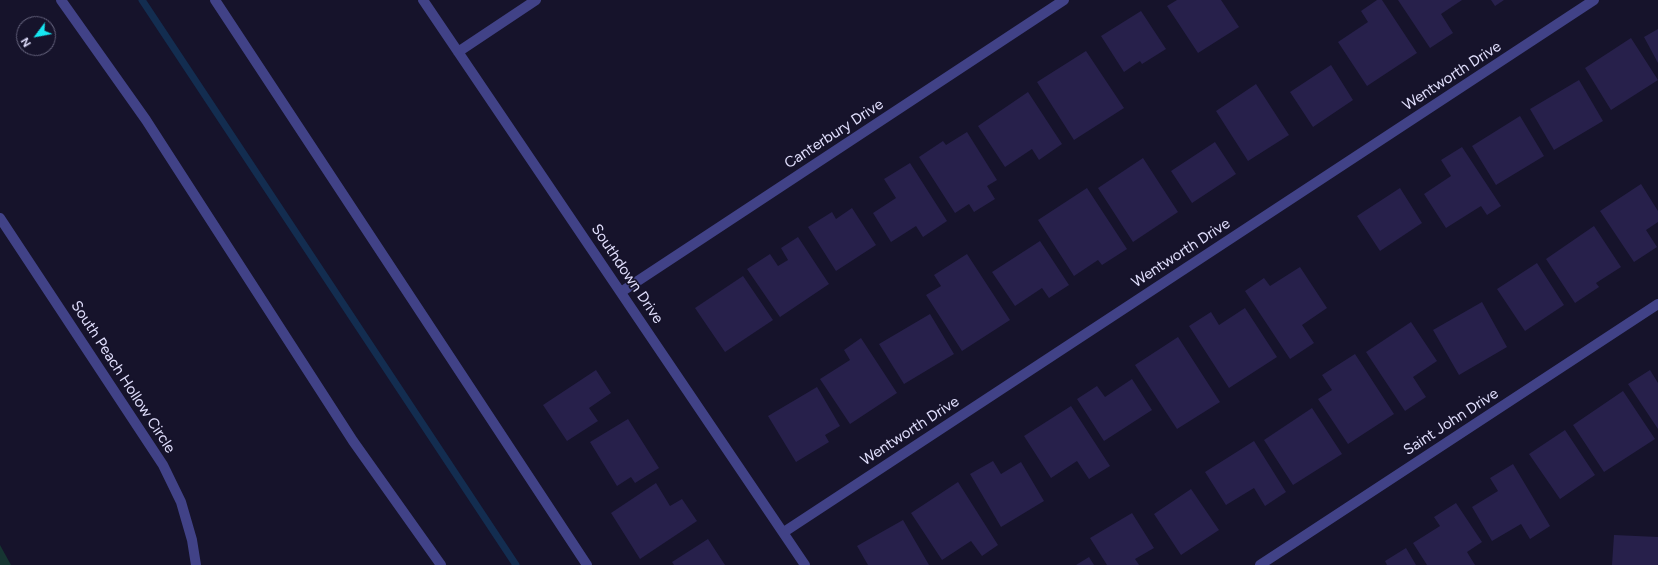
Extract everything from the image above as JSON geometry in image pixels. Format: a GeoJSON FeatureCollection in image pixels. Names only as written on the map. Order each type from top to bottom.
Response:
{"type":"FeatureCollection","features":[{"type":"Feature","properties":{"kind":"street"},"geometry":{"type":"LineString","coordinates":[[61,0],[146,120],[353,441],[441,565]]}},
{"type":"Feature","properties":{"kind":"street"},"geometry":{"type":"LineString","coordinates":[[215,0],[587,565]]}},
{"type":"Feature","properties":{"kind":"street","name":"Southdown Drive"},"geometry":{"type":"LineString","coordinates":[[423,0],[805,565]]}},
{"type":"Feature","properties":{"kind":"street"},"geometry":{"type":"LineString","coordinates":[[458,52],[536,0]]}},
{"type":"Feature","properties":{"kind":"street","name":"Canterbury Drive"},"geometry":{"type":"LineString","coordinates":[[621,292],[1064,0]]}},
{"type":"Feature","properties":{"kind":"street","name":"Wentworth Drive"},"geometry":{"type":"LineString","coordinates":[[784,532],[1594,0]]}},
{"type":"Feature","properties":{"kind":"street","name":"South Peach Hollow Circle"},"geometry":{"type":"LineString","coordinates":[[0,218],[163,465],[181,502],[192,540],[196,565]]}},
{"type":"Feature","properties":{"kind":"street","name":"Saint John Drive"},"geometry":{"type":"LineString","coordinates":[[1260,565],[1658,304]]}},
{"type":"Feature","properties":{"kind":"green space"},"geometry":{"type":"Polygon","coordinates":[[[0,545],[11,565],[0,565],[0,545]]]}},
{"type":"Feature","properties":{"kind":"building"},"geometry":{"type":"Polygon","coordinates":[[[1177,0],[1221,0],[1239,27],[1198,53],[1167,6],[1177,0]]]}},
{"type":"Feature","properties":{"kind":"building"},"geometry":{"type":"Polygon","coordinates":[[[1377,0],[1382,0],[1417,53],[1367,86],[1338,42],[1368,22],[1361,11],[1377,0]]]}},
{"type":"Feature","properties":{"kind":"building"},"geometry":{"type":"Polygon","coordinates":[[[1398,0],[1462,0],[1441,14],[1453,33],[1430,48],[1398,0]]]}},
{"type":"Feature","properties":{"kind":"building"},"geometry":{"type":"Polygon","coordinates":[[[1491,0],[1504,0],[1495,6],[1491,0]]]}},
{"type":"Feature","properties":{"kind":"building"},"geometry":{"type":"Polygon","coordinates":[[[1141,11],[1166,49],[1142,64],[1140,61],[1124,72],[1101,36],[1141,11]]]}},
{"type":"Feature","properties":{"kind":"building"},"geometry":{"type":"Polygon","coordinates":[[[1658,29],[1658,63],[1644,37],[1658,29]]]}},
{"type":"Feature","properties":{"kind":"building"},"geometry":{"type":"Polygon","coordinates":[[[1631,38],[1658,80],[1611,110],[1585,68],[1631,38]]]}},
{"type":"Feature","properties":{"kind":"building"},"geometry":{"type":"Polygon","coordinates":[[[1086,51],[1124,108],[1074,140],[1037,82],[1086,51]]]}},
{"type":"Feature","properties":{"kind":"building"},"geometry":{"type":"Polygon","coordinates":[[[1331,65],[1353,100],[1313,127],[1290,92],[1331,65]]]}},
{"type":"Feature","properties":{"kind":"building"},"geometry":{"type":"Polygon","coordinates":[[[1579,80],[1603,121],[1554,150],[1530,109],[1579,80]]]}},
{"type":"Feature","properties":{"kind":"building"},"geometry":{"type":"Polygon","coordinates":[[[1256,84],[1289,135],[1248,161],[1216,111],[1256,84]]]}},
{"type":"Feature","properties":{"kind":"building"},"geometry":{"type":"Polygon","coordinates":[[[1028,92],[1062,144],[1039,160],[1032,149],[1005,167],[978,126],[1028,92]]]}},
{"type":"Feature","properties":{"kind":"building"},"geometry":{"type":"Polygon","coordinates":[[[1520,116],[1544,156],[1496,185],[1472,146],[1520,116]]]}},
{"type":"Feature","properties":{"kind":"building"},"geometry":{"type":"Polygon","coordinates":[[[967,132],[997,180],[987,186],[995,199],[974,212],[969,204],[955,213],[919,157],[943,141],[946,145],[967,132]]]}},
{"type":"Feature","properties":{"kind":"building"},"geometry":{"type":"Polygon","coordinates":[[[1215,142],[1236,174],[1192,203],[1171,171],[1215,142]]]}},
{"type":"Feature","properties":{"kind":"building"},"geometry":{"type":"Polygon","coordinates":[[[1462,147],[1501,206],[1487,215],[1481,206],[1446,228],[1424,194],[1451,176],[1441,160],[1462,147]]]}},
{"type":"Feature","properties":{"kind":"building"},"geometry":{"type":"Polygon","coordinates":[[[1143,158],[1178,212],[1133,242],[1098,188],[1143,158]]]}},
{"type":"Feature","properties":{"kind":"building"},"geometry":{"type":"Polygon","coordinates":[[[910,163],[947,221],[923,237],[916,226],[891,242],[873,213],[896,198],[884,179],[910,163]]]}},
{"type":"Feature","properties":{"kind":"building"},"geometry":{"type":"Polygon","coordinates":[[[1641,184],[1658,211],[1658,222],[1646,230],[1657,247],[1634,262],[1600,211],[1641,184]]]}},
{"type":"Feature","properties":{"kind":"building"},"geometry":{"type":"Polygon","coordinates":[[[1087,188],[1127,249],[1102,265],[1098,260],[1074,276],[1038,220],[1087,188]]]}},
{"type":"Feature","properties":{"kind":"building"},"geometry":{"type":"Polygon","coordinates":[[[1400,188],[1422,223],[1380,251],[1357,216],[1400,188]]]}},
{"type":"Feature","properties":{"kind":"building"},"geometry":{"type":"Polygon","coordinates":[[[852,208],[876,245],[836,271],[808,227],[832,212],[836,219],[852,208]]]}},
{"type":"Feature","properties":{"kind":"building"},"geometry":{"type":"Polygon","coordinates":[[[1594,226],[1621,267],[1596,283],[1599,287],[1575,303],[1546,259],[1594,226]]]}},
{"type":"Feature","properties":{"kind":"building"},"geometry":{"type":"Polygon","coordinates":[[[798,237],[829,284],[780,317],[747,269],[770,254],[778,266],[788,260],[781,248],[798,237]]]}},
{"type":"Feature","properties":{"kind":"building"},"geometry":{"type":"Polygon","coordinates":[[[1040,241],[1069,285],[1049,298],[1042,288],[1015,306],[992,272],[1040,241]]]}},
{"type":"Feature","properties":{"kind":"building"},"geometry":{"type":"Polygon","coordinates":[[[967,254],[1010,320],[962,351],[926,295],[941,286],[934,275],[967,254]]]}},
{"type":"Feature","properties":{"kind":"building"},"geometry":{"type":"Polygon","coordinates":[[[1537,263],[1564,305],[1525,331],[1497,289],[1537,263]]]}},
{"type":"Feature","properties":{"kind":"building"},"geometry":{"type":"Polygon","coordinates":[[[1300,267],[1327,308],[1302,325],[1314,343],[1290,359],[1245,291],[1264,278],[1270,286],[1300,267]]]}},
{"type":"Feature","properties":{"kind":"building"},"geometry":{"type":"Polygon","coordinates":[[[743,276],[773,320],[725,352],[695,308],[743,276]]]}},
{"type":"Feature","properties":{"kind":"building"},"geometry":{"type":"Polygon","coordinates":[[[1482,302],[1507,347],[1459,375],[1433,330],[1482,302]]]}},
{"type":"Feature","properties":{"kind":"building"},"geometry":{"type":"Polygon","coordinates":[[[1245,308],[1277,357],[1229,388],[1189,326],[1211,312],[1219,325],[1245,308]]]}},
{"type":"Feature","properties":{"kind":"building"},"geometry":{"type":"Polygon","coordinates":[[[930,314],[954,354],[904,384],[879,344],[930,314]]]}},
{"type":"Feature","properties":{"kind":"building"},"geometry":{"type":"Polygon","coordinates":[[[1411,322],[1437,361],[1413,377],[1426,397],[1405,411],[1366,352],[1411,322]]]}},
{"type":"Feature","properties":{"kind":"building"},"geometry":{"type":"Polygon","coordinates":[[[1178,337],[1220,402],[1177,429],[1135,365],[1178,337]]]}},
{"type":"Feature","properties":{"kind":"building"},"geometry":{"type":"Polygon","coordinates":[[[861,338],[897,393],[850,424],[820,379],[850,360],[844,350],[861,338]]]}},
{"type":"Feature","properties":{"kind":"building"},"geometry":{"type":"Polygon","coordinates":[[[1355,354],[1394,414],[1348,444],[1318,399],[1332,390],[1322,375],[1355,354]]]}},
{"type":"Feature","properties":{"kind":"building"},"geometry":{"type":"Polygon","coordinates":[[[596,370],[611,393],[589,408],[598,421],[567,441],[543,405],[596,370]]]}},
{"type":"Feature","properties":{"kind":"building"},"geometry":{"type":"Polygon","coordinates":[[[1650,370],[1658,383],[1658,429],[1628,384],[1650,370]]]}},
{"type":"Feature","properties":{"kind":"building"},"geometry":{"type":"Polygon","coordinates":[[[1132,379],[1152,410],[1104,441],[1077,399],[1097,386],[1105,397],[1132,379]]]}},
{"type":"Feature","properties":{"kind":"building"},"geometry":{"type":"Polygon","coordinates":[[[817,387],[840,426],[825,435],[829,442],[796,462],[768,416],[817,387]]]}},
{"type":"Feature","properties":{"kind":"building"},"geometry":{"type":"Polygon","coordinates":[[[1623,391],[1655,439],[1604,472],[1573,425],[1623,391]]]}},
{"type":"Feature","properties":{"kind":"building"},"geometry":{"type":"Polygon","coordinates":[[[1071,406],[1110,466],[1089,479],[1077,461],[1051,478],[1024,436],[1071,406]]]}},
{"type":"Feature","properties":{"kind":"building"},"geometry":{"type":"Polygon","coordinates":[[[1312,408],[1342,454],[1293,485],[1264,440],[1312,408]]]}},
{"type":"Feature","properties":{"kind":"building"},"geometry":{"type":"Polygon","coordinates":[[[628,419],[659,468],[635,483],[631,477],[617,486],[590,442],[628,419]]]}},
{"type":"Feature","properties":{"kind":"building"},"geometry":{"type":"Polygon","coordinates":[[[1565,430],[1595,475],[1560,499],[1529,454],[1565,430]]]}},
{"type":"Feature","properties":{"kind":"building"},"geometry":{"type":"Polygon","coordinates":[[[1254,441],[1286,492],[1265,506],[1254,488],[1226,505],[1205,472],[1254,441]]]}},
{"type":"Feature","properties":{"kind":"building"},"geometry":{"type":"Polygon","coordinates":[[[993,461],[1001,474],[1021,462],[1044,501],[1001,527],[970,474],[993,461]]]}},
{"type":"Feature","properties":{"kind":"building"},"geometry":{"type":"Polygon","coordinates":[[[1513,464],[1550,526],[1530,539],[1521,524],[1492,541],[1472,507],[1498,491],[1490,478],[1513,464]]]}},
{"type":"Feature","properties":{"kind":"building"},"geometry":{"type":"Polygon","coordinates":[[[958,482],[998,545],[982,556],[971,541],[942,560],[911,513],[958,482]]]}},
{"type":"Feature","properties":{"kind":"building"},"geometry":{"type":"Polygon","coordinates":[[[656,483],[670,506],[682,499],[697,521],[640,559],[611,513],[656,483]]]}},
{"type":"Feature","properties":{"kind":"building"},"geometry":{"type":"Polygon","coordinates":[[[1191,489],[1219,530],[1181,555],[1154,514],[1191,489]]]}},
{"type":"Feature","properties":{"kind":"building"},"geometry":{"type":"Polygon","coordinates":[[[1456,503],[1482,542],[1467,552],[1475,565],[1427,565],[1413,543],[1440,526],[1434,517],[1456,503]]]}},
{"type":"Feature","properties":{"kind":"building"},"geometry":{"type":"Polygon","coordinates":[[[1132,513],[1154,548],[1135,559],[1139,565],[1107,565],[1090,538],[1132,513]]]}},
{"type":"Feature","properties":{"kind":"building"},"geometry":{"type":"Polygon","coordinates":[[[903,520],[929,565],[868,565],[857,546],[903,520]]]}},
{"type":"Feature","properties":{"kind":"building"},"geometry":{"type":"Polygon","coordinates":[[[1614,535],[1658,537],[1658,565],[1612,565],[1614,535]]]}},
{"type":"Feature","properties":{"kind":"building"},"geometry":{"type":"Polygon","coordinates":[[[708,539],[725,565],[674,565],[672,562],[708,539]]]}},
{"type":"Feature","properties":{"kind":"building"},"geometry":{"type":"Polygon","coordinates":[[[1406,548],[1416,565],[1387,565],[1385,561],[1406,548]]]}},
{"type":"Feature","properties":{"kind":"building"},"geometry":{"type":"Polygon","coordinates":[[[1089,557],[1094,565],[1076,565],[1089,557]]]}},
{"type":"Feature","properties":{"kind":"waterway"},"geometry":{"type":"LineString","coordinates":[[142,0],[516,565]]}}]}
